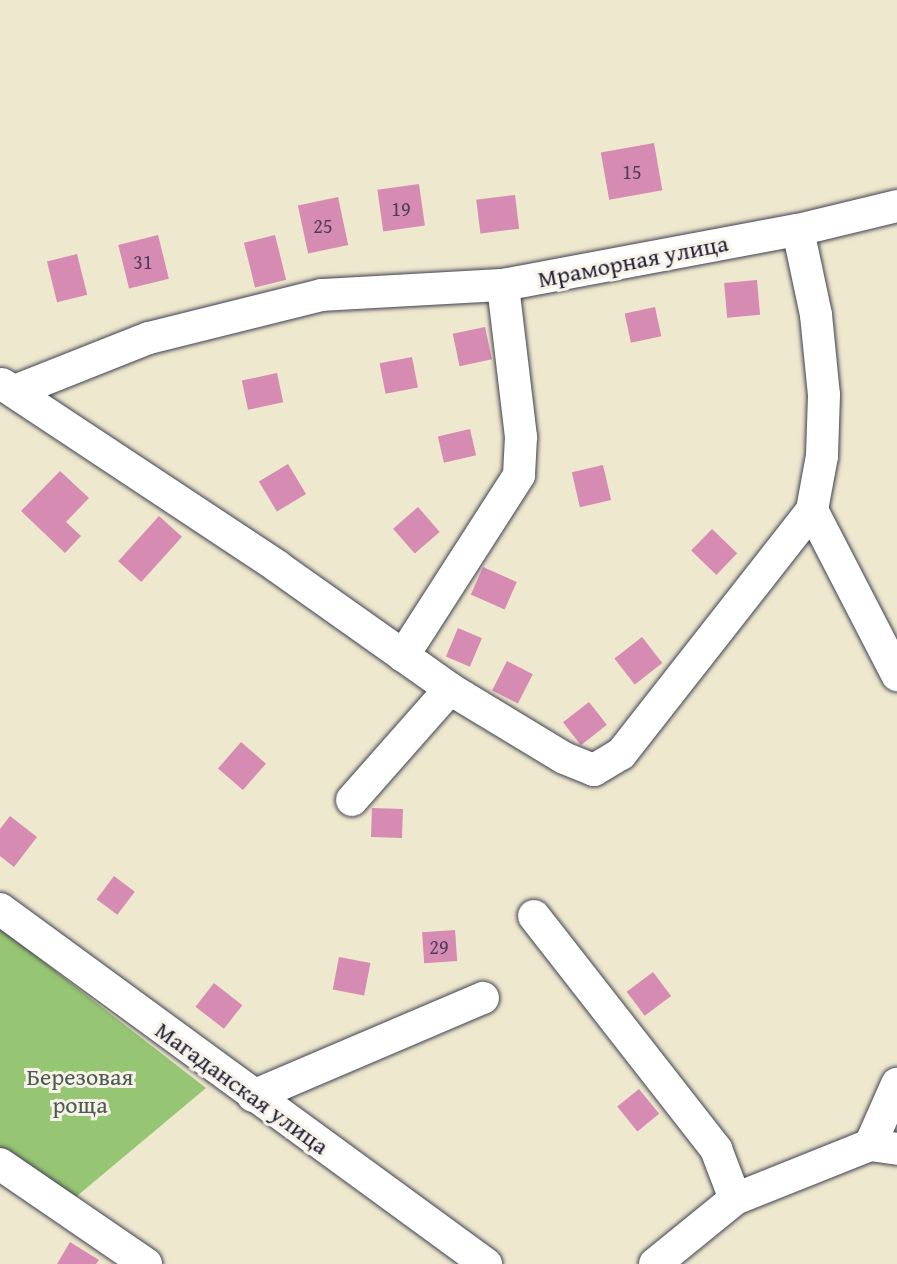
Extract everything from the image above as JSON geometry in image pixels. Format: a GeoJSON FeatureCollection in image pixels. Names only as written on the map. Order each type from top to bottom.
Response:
{"type":"FeatureCollection","features":[{"type":"Feature","properties":{"kind":"street","name":"Мраморная улица"},"geometry":{"type":"LineString","coordinates":[[7,387],[149,338],[322,295],[503,285],[798,230],[897,206]]}},
{"type":"Feature","properties":{"kind":"street"},"geometry":{"type":"LineString","coordinates":[[7,387],[450,689],[564,758],[594,770],[621,754],[812,510],[822,456],[824,395],[816,315],[798,230]]}},
{"type":"Feature","properties":{"kind":"street"},"geometry":{"type":"LineString","coordinates":[[403,656],[519,475],[521,437],[503,285]]}},
{"type":"Feature","properties":{"kind":"street"},"geometry":{"type":"LineString","coordinates":[[812,510],[897,675]]}},
{"type":"Feature","properties":{"kind":"street"},"geometry":{"type":"LineString","coordinates":[[352,800],[450,689]]}},
{"type":"Feature","properties":{"kind":"street","name":"Магаданская улица"},"geometry":{"type":"LineString","coordinates":[[0,909],[486,1264]]}},
{"type":"Feature","properties":{"kind":"street"},"geometry":{"type":"LineString","coordinates":[[534,916],[716,1149],[735,1199]]}},
{"type":"Feature","properties":{"kind":"street"},"geometry":{"type":"LineString","coordinates":[[253,1096],[483,998]]}},
{"type":"Feature","properties":{"kind":"street"},"geometry":{"type":"LineString","coordinates":[[655,1264],[735,1199],[883,1147],[897,1084]]}},
{"type":"Feature","properties":{"kind":"street"},"geometry":{"type":"LineString","coordinates":[[0,1164],[146,1264]]}},
{"type":"Feature","properties":{"kind":"green space","name":"Березовая роща"},"geometry":{"type":"Polygon","coordinates":[[[0,928],[206,1088],[71,1201],[0,1150],[0,928]]]}},
{"type":"Feature","properties":{"kind":"building"},"geometry":{"type":"Polygon","coordinates":[[[654,143],[662,190],[609,200],[601,152],[654,143]]]}},
{"type":"Feature","properties":{"kind":"building"},"geometry":{"type":"Polygon","coordinates":[[[419,184],[425,226],[383,231],[377,190],[419,184]]]}},
{"type":"Feature","properties":{"kind":"building"},"geometry":{"type":"Polygon","coordinates":[[[515,195],[519,229],[480,233],[476,200],[515,195]]]}},
{"type":"Feature","properties":{"kind":"building"},"geometry":{"type":"Polygon","coordinates":[[[338,197],[348,245],[308,253],[298,206],[338,197]]]}},
{"type":"Feature","properties":{"kind":"building"},"geometry":{"type":"Polygon","coordinates":[[[158,235],[169,279],[129,289],[118,245],[158,235]]]}},
{"type":"Feature","properties":{"kind":"building"},"geometry":{"type":"Polygon","coordinates":[[[275,235],[286,280],[255,287],[244,243],[275,235]]]}},
{"type":"Feature","properties":{"kind":"building"},"geometry":{"type":"Polygon","coordinates":[[[77,254],[87,295],[57,302],[47,261],[77,254]]]}},
{"type":"Feature","properties":{"kind":"building"},"geometry":{"type":"Polygon","coordinates":[[[757,280],[760,315],[727,318],[724,283],[757,280]]]}},
{"type":"Feature","properties":{"kind":"building"},"geometry":{"type":"Polygon","coordinates":[[[655,307],[661,336],[631,343],[625,313],[655,307]]]}},
{"type":"Feature","properties":{"kind":"building"},"geometry":{"type":"Polygon","coordinates":[[[485,327],[492,359],[460,366],[453,334],[485,327]]]}},
{"type":"Feature","properties":{"kind":"building"},"geometry":{"type":"Polygon","coordinates":[[[412,357],[418,387],[386,394],[380,363],[412,357]]]}},
{"type":"Feature","properties":{"kind":"building"},"geometry":{"type":"Polygon","coordinates":[[[277,373],[283,402],[248,410],[242,380],[277,373]]]}},
{"type":"Feature","properties":{"kind":"building"},"geometry":{"type":"Polygon","coordinates":[[[470,429],[476,455],[444,463],[438,436],[470,429]]]}},
{"type":"Feature","properties":{"kind":"building"},"geometry":{"type":"Polygon","coordinates":[[[288,464],[306,494],[277,512],[259,482],[288,464]]]}},
{"type":"Feature","properties":{"kind":"building"},"geometry":{"type":"Polygon","coordinates":[[[603,465],[611,500],[580,507],[572,472],[603,465]]]}},
{"type":"Feature","properties":{"kind":"building"},"geometry":{"type":"Polygon","coordinates":[[[60,471],[89,498],[66,522],[81,536],[65,553],[21,511],[60,471]]]}},
{"type":"Feature","properties":{"kind":"building"},"geometry":{"type":"Polygon","coordinates":[[[418,507],[440,532],[415,554],[393,529],[418,507]]]}},
{"type":"Feature","properties":{"kind":"building"},"geometry":{"type":"Polygon","coordinates":[[[159,516],[182,537],[141,582],[118,561],[159,516]]]}},
{"type":"Feature","properties":{"kind":"building"},"geometry":{"type":"Polygon","coordinates":[[[712,529],[737,553],[716,575],[691,551],[712,529]]]}},
{"type":"Feature","properties":{"kind":"building"},"geometry":{"type":"Polygon","coordinates":[[[483,567],[517,582],[505,609],[471,594],[483,567]]]}},
{"type":"Feature","properties":{"kind":"building"},"geometry":{"type":"Polygon","coordinates":[[[458,628],[482,638],[470,667],[446,657],[458,628]]]}},
{"type":"Feature","properties":{"kind":"building"},"geometry":{"type":"Polygon","coordinates":[[[642,637],[662,663],[635,685],[614,659],[642,637]]]}},
{"type":"Feature","properties":{"kind":"building"},"geometry":{"type":"Polygon","coordinates":[[[507,661],[533,674],[518,704],[492,690],[507,661]]]}},
{"type":"Feature","properties":{"kind":"building"},"geometry":{"type":"Polygon","coordinates":[[[589,702],[607,725],[581,745],[563,722],[589,702]]]}},
{"type":"Feature","properties":{"kind":"building"},"geometry":{"type":"Polygon","coordinates":[[[241,742],[266,764],[243,790],[218,768],[241,742]]]}},
{"type":"Feature","properties":{"kind":"building"},"geometry":{"type":"Polygon","coordinates":[[[372,808],[403,809],[402,838],[371,837],[372,808]]]}},
{"type":"Feature","properties":{"kind":"building"},"geometry":{"type":"Polygon","coordinates":[[[10,816],[37,837],[14,867],[0,856],[0,829],[10,816]]]}},
{"type":"Feature","properties":{"kind":"building"},"geometry":{"type":"Polygon","coordinates":[[[114,876],[135,892],[117,915],[97,899],[114,876]]]}},
{"type":"Feature","properties":{"kind":"building"},"geometry":{"type":"Polygon","coordinates":[[[455,930],[457,961],[424,963],[422,932],[455,930]]]}},
{"type":"Feature","properties":{"kind":"building"},"geometry":{"type":"Polygon","coordinates":[[[339,957],[370,963],[364,995],[333,989],[339,957]]]}},
{"type":"Feature","properties":{"kind":"building"},"geometry":{"type":"Polygon","coordinates":[[[653,972],[671,996],[645,1016],[627,992],[653,972]]]}},
{"type":"Feature","properties":{"kind":"building"},"geometry":{"type":"Polygon","coordinates":[[[214,983],[242,1005],[224,1029],[196,1007],[214,983]]]}},
{"type":"Feature","properties":{"kind":"building"},"geometry":{"type":"Polygon","coordinates":[[[639,1089],[659,1114],[637,1131],[617,1107],[639,1089]]]}},
{"type":"Feature","properties":{"kind":"building"},"geometry":{"type":"Polygon","coordinates":[[[70,1242],[99,1260],[96,1264],[57,1264],[70,1242]]]}}]}
